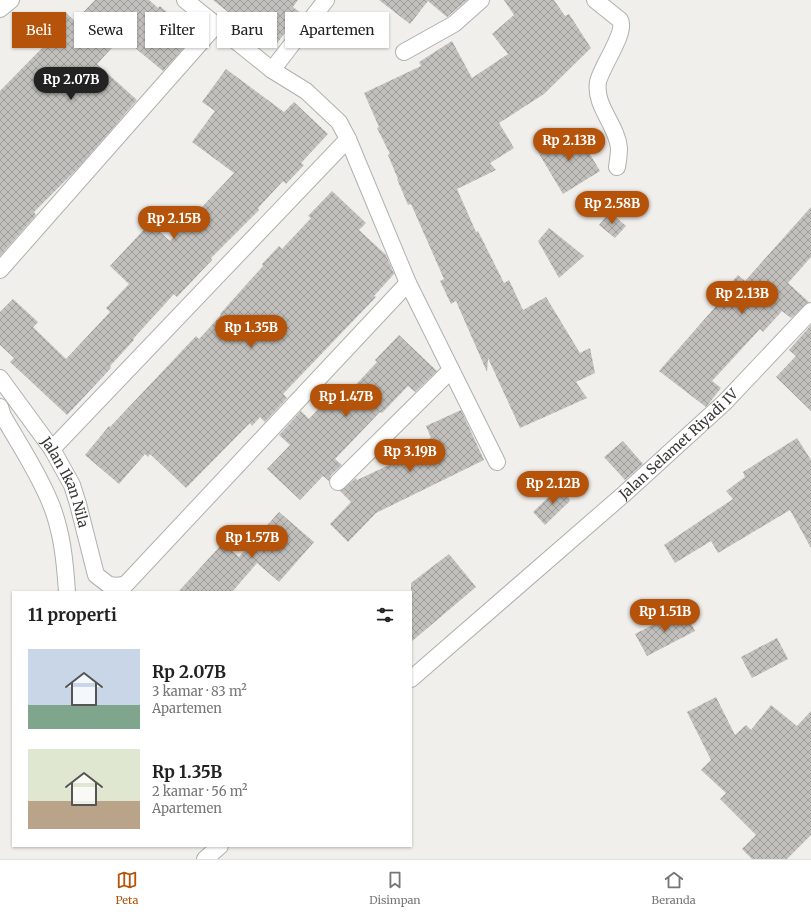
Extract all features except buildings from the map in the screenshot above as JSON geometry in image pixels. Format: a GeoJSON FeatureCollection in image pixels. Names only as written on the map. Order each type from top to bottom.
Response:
{"type":"FeatureCollection","features":[{"type":"Feature","properties":{"kind":"street"},"geometry":{"type":"LineString","coordinates":[[0,9],[11,0]]}},
{"type":"Feature","properties":{"kind":"street"},"geometry":{"type":"LineString","coordinates":[[185,0],[272,70],[306,91],[325,107],[339,122],[348,139],[408,283],[497,462]]}},
{"type":"Feature","properties":{"kind":"street"},"geometry":{"type":"LineString","coordinates":[[272,70],[326,0]]}},
{"type":"Feature","properties":{"kind":"street"},"geometry":{"type":"LineString","coordinates":[[404,52],[454,24],[481,0]]}},
{"type":"Feature","properties":{"kind":"street"},"geometry":{"type":"LineString","coordinates":[[595,0],[620,20],[622,24],[621,31],[602,70],[597,93],[619,148],[617,167]]}},
{"type":"Feature","properties":{"kind":"street"},"geometry":{"type":"LineString","coordinates":[[0,270],[216,25]]}},
{"type":"Feature","properties":{"kind":"street"},"geometry":{"type":"LineString","coordinates":[[52,449],[348,139]]}},
{"type":"Feature","properties":{"kind":"street","name":"Jalan Ikan Nila"},"geometry":{"type":"LineString","coordinates":[[0,378],[52,449],[72,485],[96,575],[110,585],[118,586],[126,584],[408,283]]}},
{"type":"Feature","properties":{"kind":"street","name":"Jalan Selamet Riyadi IV"},"geometry":{"type":"LineString","coordinates":[[412,678],[624,494],[725,402],[811,311]]}},
{"type":"Feature","properties":{"kind":"street"},"geometry":{"type":"LineString","coordinates":[[338,482],[451,370]]}},
{"type":"Feature","properties":{"kind":"street"},"geometry":{"type":"LineString","coordinates":[[0,407],[3,416],[32,466],[50,502],[59,531],[67,591]]}},
{"type":"Feature","properties":{"kind":"street"},"geometry":{"type":"LineString","coordinates":[[205,859],[219,847]]}}]}
